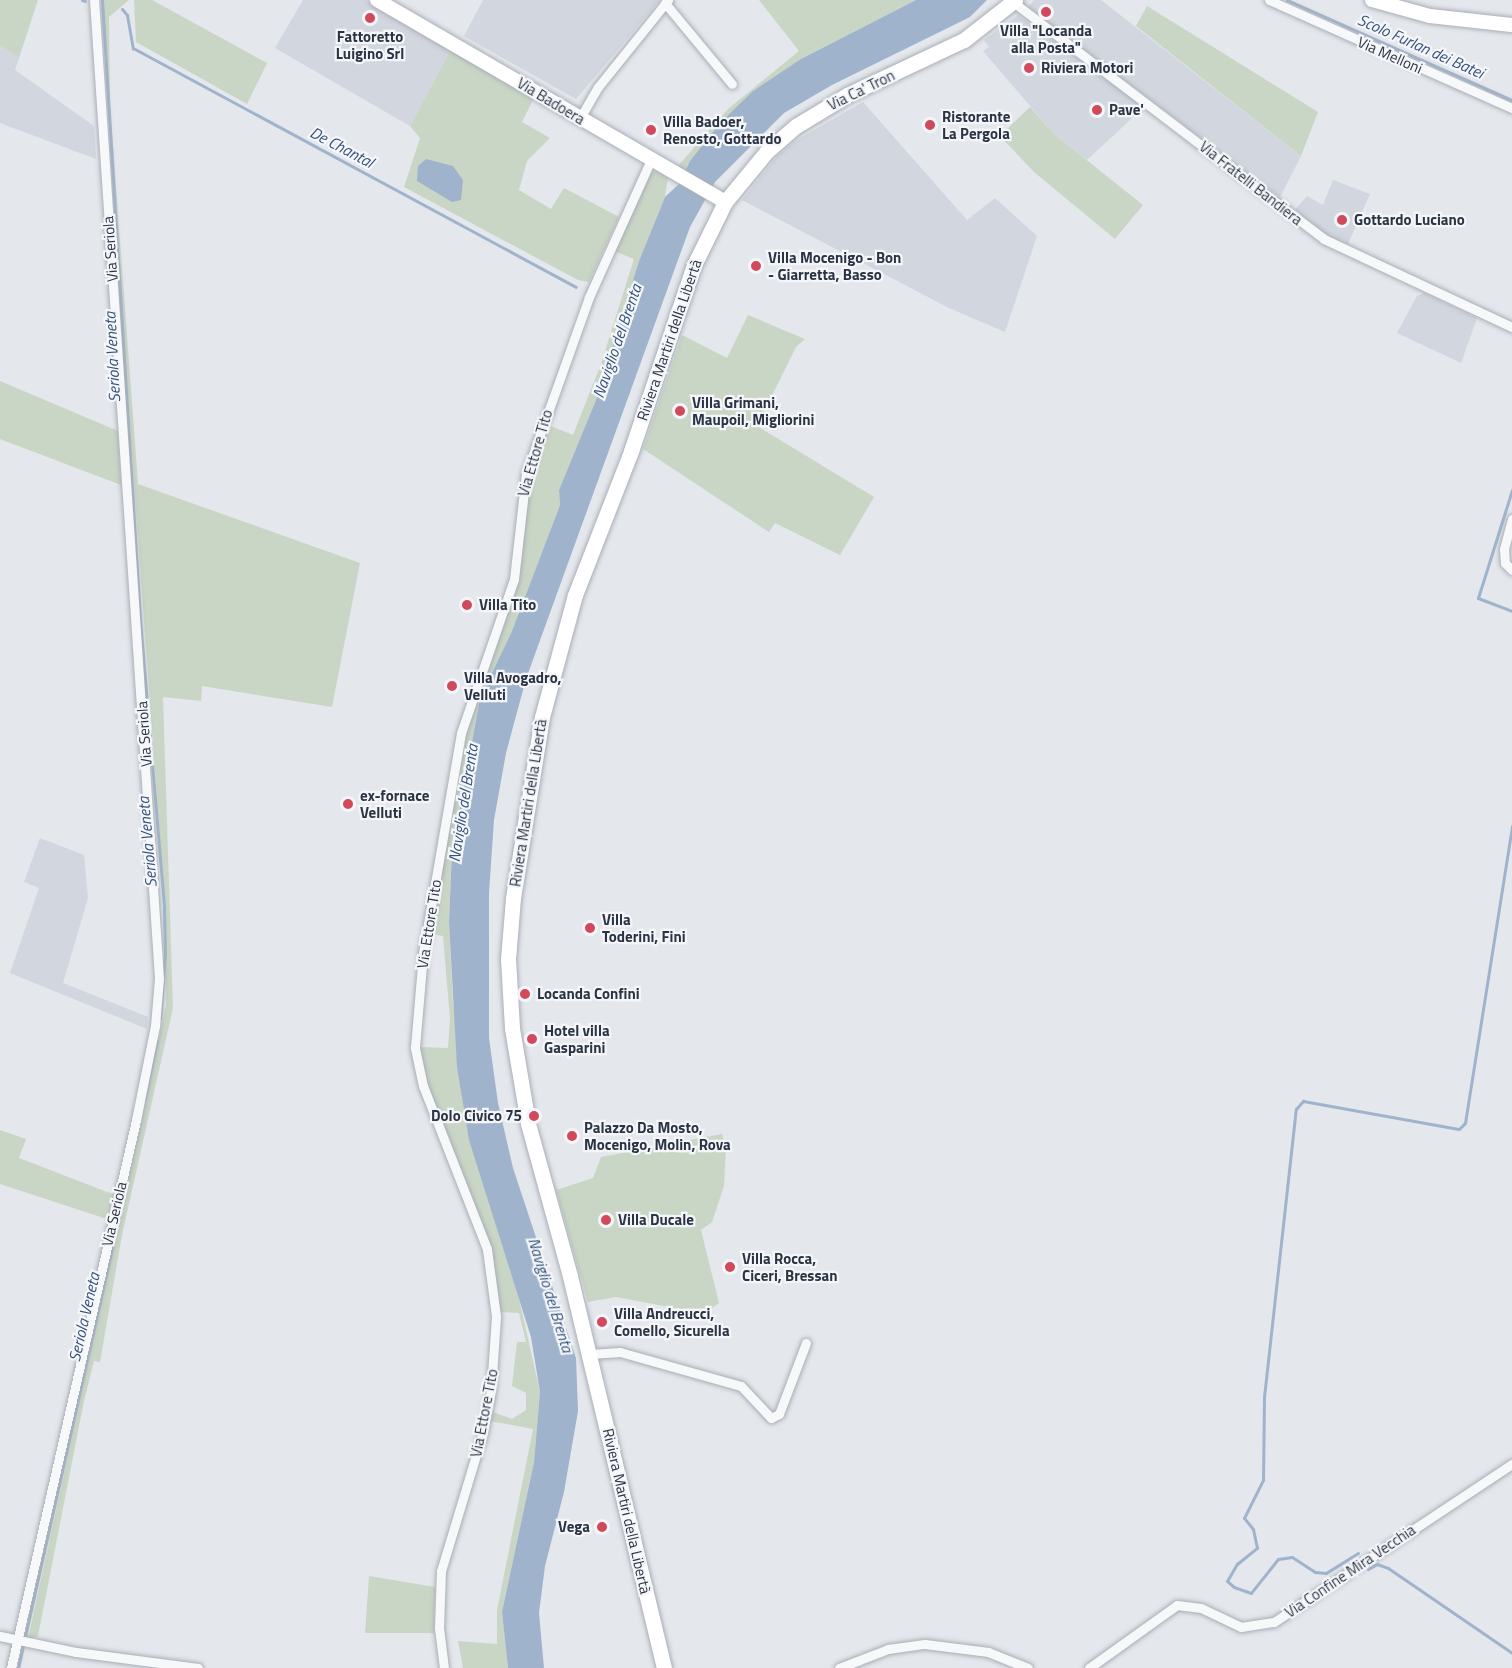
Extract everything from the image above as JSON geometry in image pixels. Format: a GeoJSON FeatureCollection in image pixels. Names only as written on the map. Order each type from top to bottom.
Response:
{"type":"FeatureCollection","features":[{"type":"Feature","properties":{"kind":"main road","name":"Via Badoera"},"geometry":{"type":"LineString","coordinates":[[377,0],[725,202]]}},
{"type":"Feature","properties":{"kind":"main road"},"geometry":{"type":"LineString","coordinates":[[1372,0],[1430,16],[1512,25]]}},
{"type":"Feature","properties":{"kind":"main road","name":"Via Ca' Tron"},"geometry":{"type":"LineString","coordinates":[[725,202],[767,151],[796,126],[847,96],[964,40],[1014,1]]}},
{"type":"Feature","properties":{"kind":"main road","name":"Riviera Martiri della Libertà"},"geometry":{"type":"LineString","coordinates":[[664,1668],[590,1354],[528,1123],[512,1028],[508,959],[516,867],[540,727],[567,618],[631,451],[694,265],[725,202]]}},
{"type":"Feature","properties":{"kind":"street","name":"Via Seriola"},"geometry":{"type":"LineString","coordinates":[[11,1668],[21,1642],[136,1120],[153,1036],[159,978],[93,0]]}},
{"type":"Feature","properties":{"kind":"street","name":"Via Melloni"},"geometry":{"type":"LineString","coordinates":[[1269,0],[1512,108]]}},
{"type":"Feature","properties":{"kind":"street","name":"Via Fratelli Bandiera"},"geometry":{"type":"LineString","coordinates":[[1014,1],[1324,239],[1512,327]]}},
{"type":"Feature","properties":{"kind":"street"},"geometry":{"type":"LineString","coordinates":[[580,118],[598,87],[666,2],[732,84]]}},
{"type":"Feature","properties":{"kind":"street","name":"Via Ettore Tito"},"geometry":{"type":"LineString","coordinates":[[444,1668],[439,1628],[441,1571],[483,1432],[491,1390],[496,1316],[487,1249],[423,1086],[415,1047],[423,953],[461,733],[514,579],[526,474],[585,307],[651,160]]}},
{"type":"Feature","properties":{"kind":"street"},"geometry":{"type":"LineString","coordinates":[[1512,519],[1504,556],[1512,570]]}},
{"type":"Feature","properties":{"kind":"street"},"geometry":{"type":"LineString","coordinates":[[590,1354],[620,1352],[741,1386],[764,1416],[776,1418],[806,1343]]}},
{"type":"Feature","properties":{"kind":"street","name":"Via Confine Mira Vecchia"},"geometry":{"type":"LineString","coordinates":[[1089,1668],[1177,1605],[1201,1608],[1241,1627],[1274,1622],[1512,1464]]}},
{"type":"Feature","properties":{"kind":"street"},"geometry":{"type":"LineString","coordinates":[[0,1636],[21,1642],[198,1668]]}},
{"type":"Feature","properties":{"kind":"street"},"geometry":{"type":"LineString","coordinates":[[839,1668],[888,1649],[925,1644],[988,1652],[1028,1668]]}},
{"type":"Feature","properties":{"kind":"shaded area"},"geometry":{"type":"Polygon","coordinates":[[[303,0],[366,0],[451,49],[410,126],[275,48],[303,0]]]}},
{"type":"Feature","properties":{"kind":"shaded area"},"geometry":{"type":"Polygon","coordinates":[[[483,0],[660,0],[576,99],[464,36],[483,0]]]}},
{"type":"Feature","properties":{"kind":"shaded area"},"geometry":{"type":"Polygon","coordinates":[[[1034,0],[1101,0],[1301,156],[1280,197],[1028,8],[1034,0]]]}},
{"type":"Feature","properties":{"kind":"shaded area"},"geometry":{"type":"Polygon","coordinates":[[[1018,15],[1144,107],[1087,160],[1054,134],[983,51],[989,47],[984,40],[1018,15]]]}},
{"type":"Feature","properties":{"kind":"shaded area"},"geometry":{"type":"Polygon","coordinates":[[[0,45],[19,58],[15,70],[94,126],[96,159],[0,123],[0,45]]]}},
{"type":"Feature","properties":{"kind":"shaded area"},"geometry":{"type":"Polygon","coordinates":[[[863,102],[967,220],[995,198],[1037,236],[1005,332],[949,308],[742,200],[777,156],[795,141],[863,102]]]}},
{"type":"Feature","properties":{"kind":"shaded area"},"geometry":{"type":"Polygon","coordinates":[[[1333,180],[1370,194],[1348,244],[1326,234],[1295,210],[1307,196],[1323,205],[1333,180]]]}},
{"type":"Feature","properties":{"kind":"shaded area"},"geometry":{"type":"Polygon","coordinates":[[[1424,293],[1477,318],[1461,363],[1397,333],[1417,296],[1424,293]]]}},
{"type":"Feature","properties":{"kind":"shaded area"},"geometry":{"type":"Polygon","coordinates":[[[40,838],[84,855],[88,898],[63,983],[148,1017],[147,1029],[10,973],[39,888],[24,882],[40,838]]]}},
{"type":"Feature","properties":{"kind":"green space"},"geometry":{"type":"Polygon","coordinates":[[[0,0],[38,0],[19,58],[0,45],[0,0]]]}},
{"type":"Feature","properties":{"kind":"green space"},"geometry":{"type":"Polygon","coordinates":[[[104,0],[129,0],[109,17],[110,105],[138,484],[360,563],[332,707],[202,686],[201,701],[163,697],[173,1008],[122,1235],[100,1362],[94,1361],[84,1401],[38,1636],[28,1639],[166,1006],[165,907],[134,484],[105,52],[104,0]]]}},
{"type":"Feature","properties":{"kind":"green space"},"geometry":{"type":"Polygon","coordinates":[[[134,0],[152,0],[267,63],[247,104],[136,42],[134,0]]]}},
{"type":"Feature","properties":{"kind":"green space"},"geometry":{"type":"Polygon","coordinates":[[[759,0],[916,0],[801,59],[688,165],[687,172],[678,166],[728,109],[799,51],[759,0]]]}},
{"type":"Feature","properties":{"kind":"green space"},"geometry":{"type":"Polygon","coordinates":[[[1147,6],[1318,112],[1301,156],[1136,26],[1147,6]]]}},
{"type":"Feature","properties":{"kind":"green space"},"geometry":{"type":"Polygon","coordinates":[[[451,49],[535,96],[522,122],[550,138],[527,161],[519,190],[551,209],[564,188],[619,217],[589,282],[578,280],[404,187],[420,138],[410,126],[451,49]]]}},
{"type":"Feature","properties":{"kind":"green space"},"geometry":{"type":"Polygon","coordinates":[[[1030,107],[1054,134],[1143,205],[1115,239],[1034,172],[1000,136],[1030,107]]]}},
{"type":"Feature","properties":{"kind":"green space"},"geometry":{"type":"Polygon","coordinates":[[[657,171],[668,178],[665,197],[639,261],[596,400],[559,490],[560,505],[512,631],[480,698],[452,851],[449,922],[453,1004],[540,1392],[534,1462],[502,1612],[508,1668],[463,1668],[458,1641],[497,1644],[497,1610],[533,1429],[490,1421],[493,1412],[512,1419],[526,1410],[526,1393],[512,1386],[517,1342],[526,1342],[519,1313],[500,1312],[489,1241],[426,1082],[420,1047],[448,1048],[450,1019],[443,936],[430,934],[468,726],[517,586],[531,478],[548,425],[573,435],[601,364],[634,259],[614,251],[648,174],[657,171]]]}},
{"type":"Feature","properties":{"kind":"green space"},"geometry":{"type":"Polygon","coordinates":[[[748,315],[805,339],[796,347],[757,426],[874,497],[840,555],[775,523],[769,532],[643,449],[682,335],[727,358],[748,315]]]}},
{"type":"Feature","properties":{"kind":"green space"},"geometry":{"type":"Polygon","coordinates":[[[0,381],[118,431],[121,485],[0,439],[0,381]]]}},
{"type":"Feature","properties":{"kind":"green space"},"geometry":{"type":"Polygon","coordinates":[[[0,1130],[26,1139],[19,1158],[115,1195],[107,1219],[0,1184],[0,1130]]]}},
{"type":"Feature","properties":{"kind":"green space"},"geometry":{"type":"Polygon","coordinates":[[[722,1134],[726,1148],[724,1186],[712,1222],[701,1230],[719,1303],[712,1308],[680,1309],[616,1297],[588,1302],[556,1190],[593,1178],[601,1157],[722,1134]]]}},
{"type":"Feature","properties":{"kind":"green space"},"geometry":{"type":"Polygon","coordinates":[[[369,1576],[435,1587],[434,1633],[365,1633],[369,1576]]]}},
{"type":"Feature","properties":{"kind":"water","name":"Naviglio del Brenta"},"geometry":{"type":"Polygon","coordinates":[[[916,0],[987,0],[970,17],[832,85],[784,113],[715,182],[690,227],[526,679],[506,753],[494,820],[489,893],[489,1038],[498,1103],[513,1168],[576,1358],[578,1411],[564,1492],[545,1566],[539,1613],[544,1668],[508,1668],[502,1612],[534,1462],[540,1392],[531,1337],[469,1140],[457,1067],[449,922],[452,851],[480,698],[512,631],[560,505],[559,490],[596,400],[639,261],[665,197],[679,184],[690,161],[721,122],[753,91],[801,59],[916,0]]]}},
{"type":"Feature","properties":{"kind":"water"},"geometry":{"type":"Polygon","coordinates":[[[426,159],[453,166],[463,180],[461,200],[452,202],[417,181],[418,166],[426,159]]]}},
{"type":"Feature","properties":{"kind":"waterway","name":"Seriola Veneta"},"geometry":{"type":"LineString","coordinates":[[102,0],[140,620],[164,908],[165,954],[160,1019]]}},
{"type":"Feature","properties":{"kind":"waterway","name":"Scolo Furlan dei Batei"},"geometry":{"type":"LineString","coordinates":[[1287,0],[1512,100]]}},
{"type":"Feature","properties":{"kind":"waterway","name":"De Chantal"},"geometry":{"type":"LineString","coordinates":[[122,9],[127,15],[133,48],[576,287]]}},
{"type":"Feature","properties":{"kind":"waterway","name":"Scolo Furlan dei Batei"},"geometry":{"type":"LineString","coordinates":[[1512,490],[1478,598],[1512,611]]}},
{"type":"Feature","properties":{"kind":"waterway"},"geometry":{"type":"LineString","coordinates":[[1358,1553],[1326,1573],[1315,1572],[1292,1557],[1278,1559],[1251,1593],[1234,1587],[1227,1581],[1237,1564],[1257,1548],[1253,1529],[1244,1518],[1263,1480],[1264,1397],[1296,1109],[1303,1101],[1459,1129],[1465,1123],[1512,826]]}},
{"type":"Feature","properties":{"kind":"waterway","name":"Seriola Veneta"},"geometry":{"type":"LineString","coordinates":[[144,1101],[157,1040]]}},
{"type":"Feature","properties":{"kind":"waterway","name":"Seriola Veneta"},"geometry":{"type":"LineString","coordinates":[[18,1668],[113,1242]]}},
{"type":"Feature","properties":{"kind":"waterway"},"geometry":{"type":"LineString","coordinates":[[1368,1569],[1377,1564],[1388,1568],[1512,1653]]}},
{"type":"Feature","properties":{"kind":"place","name":"Villa \"Locanda alla Posta\""},"geometry":{"type":"Point","coordinates":[1046,12]}},
{"type":"Feature","properties":{"kind":"place","name":"Fattoretto Luigino Srl"},"geometry":{"type":"Point","coordinates":[370,18]}},
{"type":"Feature","properties":{"kind":"place","name":"Riviera Motori"},"geometry":{"type":"Point","coordinates":[1029,68]}},
{"type":"Feature","properties":{"kind":"place","name":"Pave'"},"geometry":{"type":"Point","coordinates":[1097,110]}},
{"type":"Feature","properties":{"kind":"place","name":"Ristorante La Pergola"},"geometry":{"type":"Point","coordinates":[930,125]}},
{"type":"Feature","properties":{"kind":"place","name":"Villa Badoer, Renosto, Gottardo"},"geometry":{"type":"Point","coordinates":[651,130]}},
{"type":"Feature","properties":{"kind":"place","name":"Gottardo Luciano"},"geometry":{"type":"Point","coordinates":[1342,220]}},
{"type":"Feature","properties":{"kind":"place","name":"Villa Mocenigo - Bon - Giarretta, Basso"},"geometry":{"type":"Point","coordinates":[756,266]}},
{"type":"Feature","properties":{"kind":"place","name":"Villa Grimani, Maupoil, Migliorini"},"geometry":{"type":"Point","coordinates":[680,411]}},
{"type":"Feature","properties":{"kind":"place","name":"Villa Tito"},"geometry":{"type":"Point","coordinates":[467,605]}},
{"type":"Feature","properties":{"kind":"place","name":"Villa Avogadro, Velluti"},"geometry":{"type":"Point","coordinates":[452,686]}},
{"type":"Feature","properties":{"kind":"place","name":"ex-fornace Velluti"},"geometry":{"type":"Point","coordinates":[348,804]}},
{"type":"Feature","properties":{"kind":"place","name":"Villa Toderini, Fini"},"geometry":{"type":"Point","coordinates":[590,928]}},
{"type":"Feature","properties":{"kind":"place","name":"Locanda Confini"},"geometry":{"type":"Point","coordinates":[525,994]}},
{"type":"Feature","properties":{"kind":"place","name":"Hotel villa Gasparini"},"geometry":{"type":"Point","coordinates":[532,1039]}},
{"type":"Feature","properties":{"kind":"place","name":"Dolo Civico 75"},"geometry":{"type":"Point","coordinates":[534,1116]}},
{"type":"Feature","properties":{"kind":"place","name":"Palazzo Da Mosto, Mocenigo, Molin, Rova"},"geometry":{"type":"Point","coordinates":[572,1136]}},
{"type":"Feature","properties":{"kind":"place","name":"Villa Ducale"},"geometry":{"type":"Point","coordinates":[606,1220]}},
{"type":"Feature","properties":{"kind":"place","name":"Villa Rocca, Ciceri, Bressan"},"geometry":{"type":"Point","coordinates":[730,1267]}},
{"type":"Feature","properties":{"kind":"place","name":"Villa Andreucci, Comello, Sicurella"},"geometry":{"type":"Point","coordinates":[602,1322]}},
{"type":"Feature","properties":{"kind":"place","name":"Vega"},"geometry":{"type":"Point","coordinates":[602,1527]}}]}
